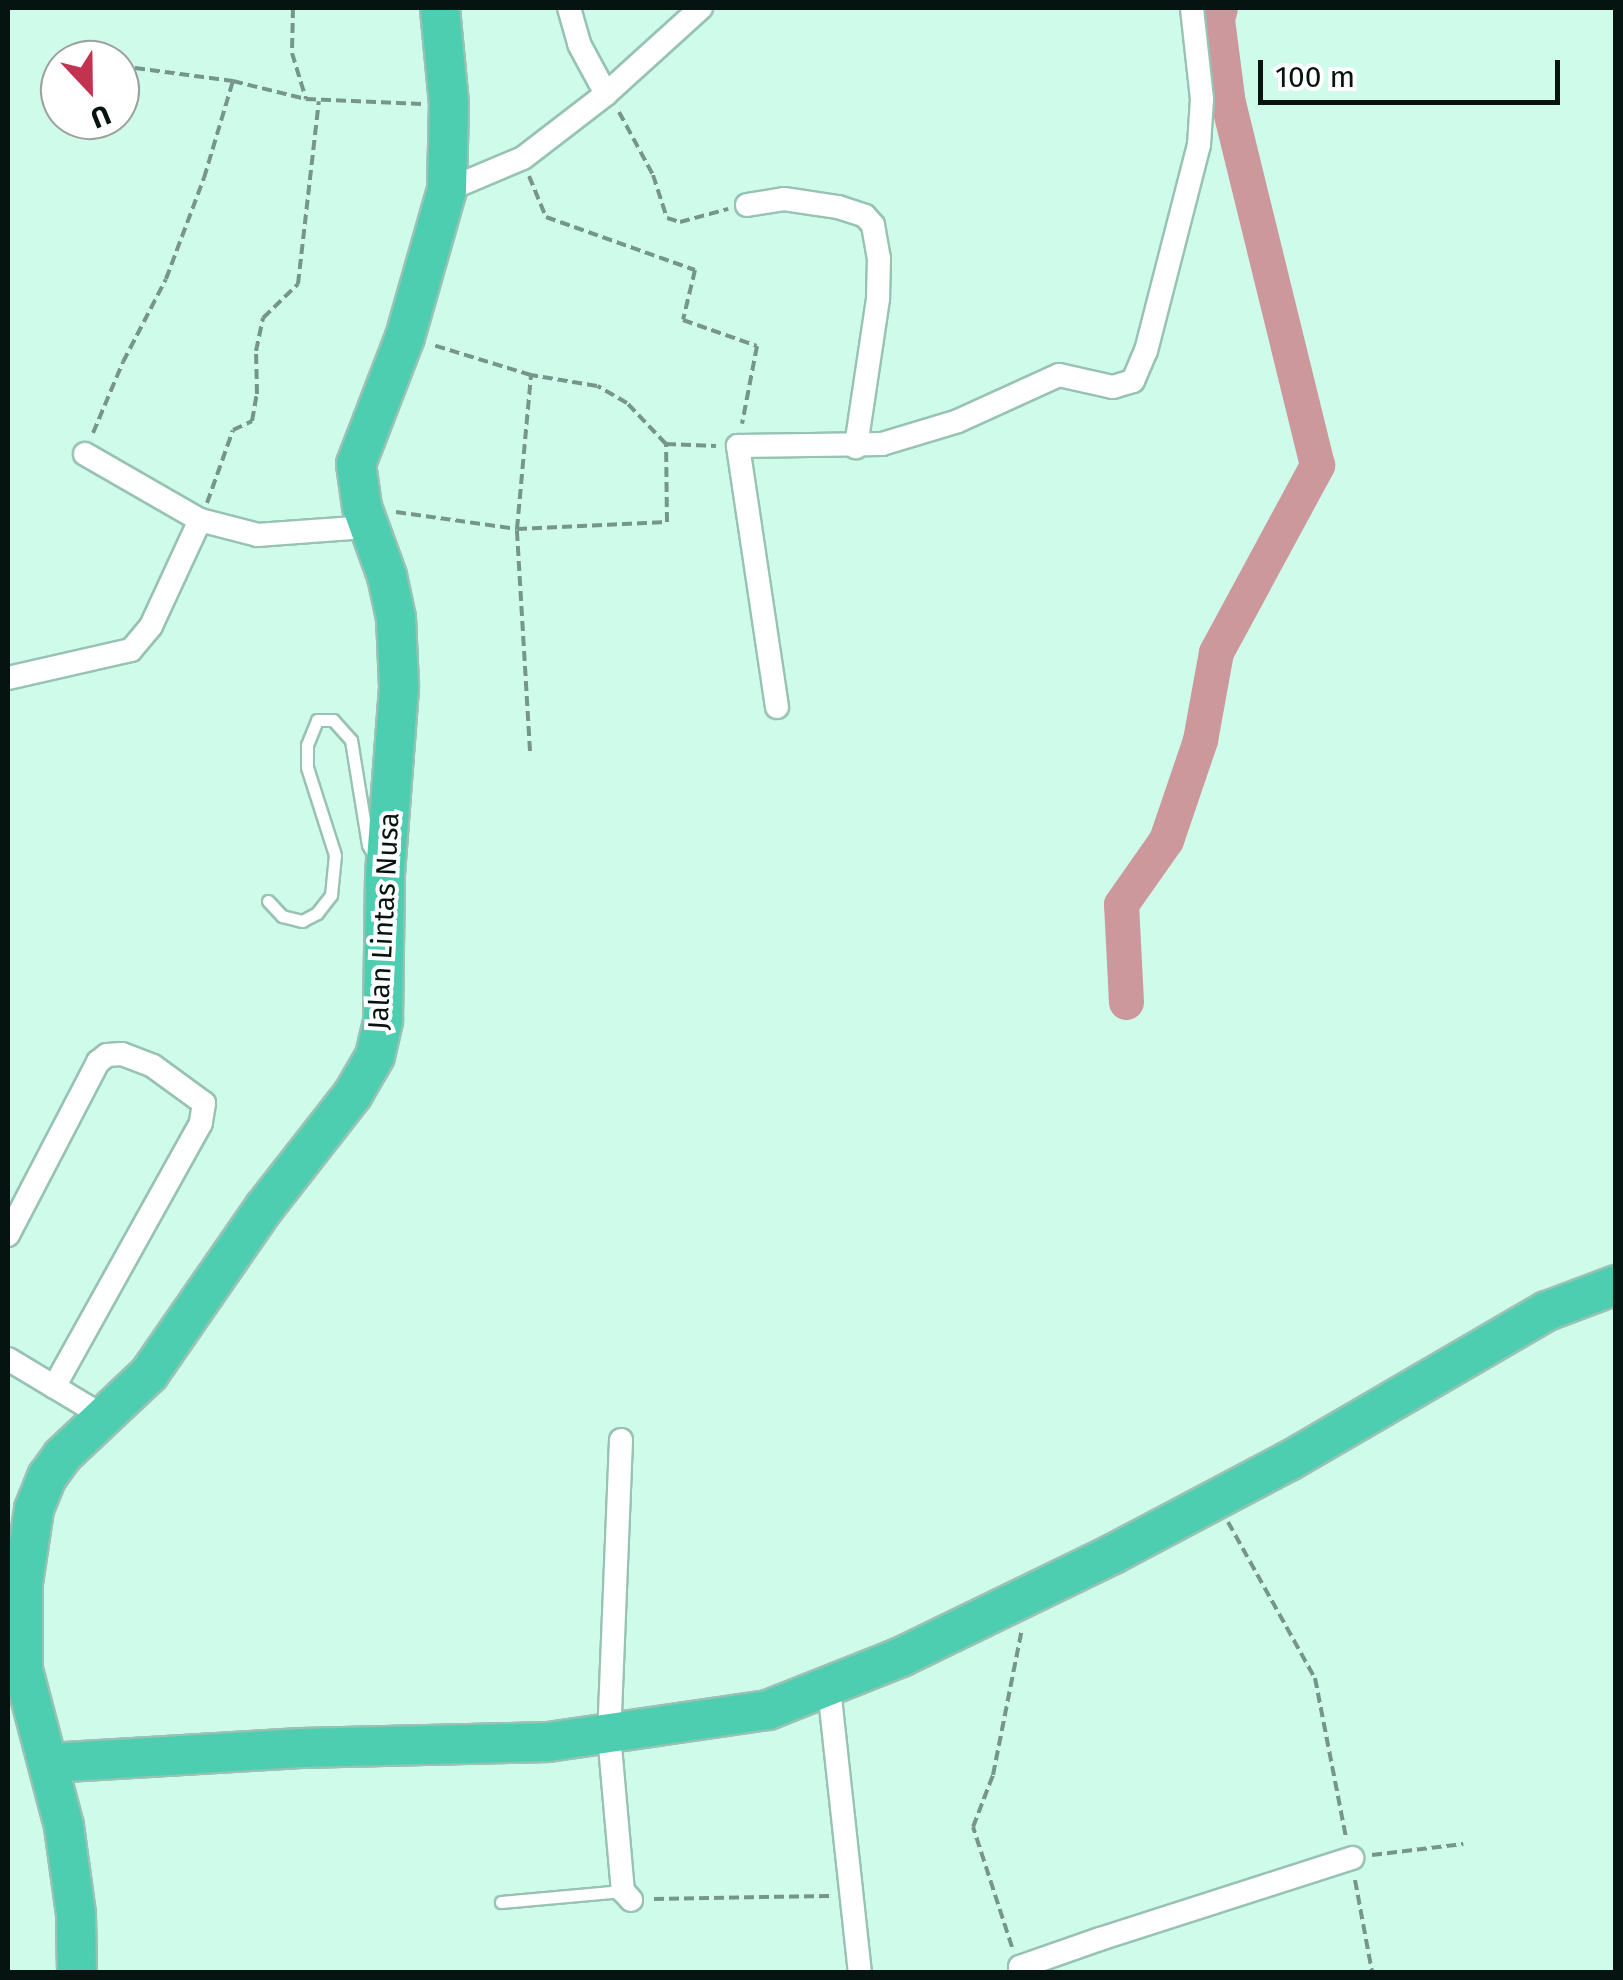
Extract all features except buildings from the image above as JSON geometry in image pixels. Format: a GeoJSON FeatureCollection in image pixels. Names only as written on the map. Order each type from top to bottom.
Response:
{"type":"FeatureCollection","features":[{"type":"Feature","properties":{"kind":"highway","name":"Jalan Lintas Nusa"},"geometry":{"type":"LineString","coordinates":[[77,1972],[76,1914],[64,1826],[23,1670],[26,1553],[46,1477],[103,1416],[150,1374],[264,1208],[353,1094],[375,1056],[383,1020],[385,874],[399,686],[396,618],[355,478],[358,451],[405,337],[447,190],[449,104],[440,8]]}},
{"type":"Feature","properties":{"kind":"highway"},"geometry":{"type":"LineString","coordinates":[[49,1764],[301,1748],[548,1742],[768,1710],[828,1688],[1029,1595],[1216,1501],[1546,1311],[1616,1285]]}},
{"type":"Feature","properties":{"kind":"street"},"geometry":{"type":"LineString","coordinates":[[569,8],[579,44],[606,94]]}},
{"type":"Feature","properties":{"kind":"street"},"geometry":{"type":"LineString","coordinates":[[447,190],[523,158],[606,94],[701,8]]}},
{"type":"Feature","properties":{"kind":"street"},"geometry":{"type":"LineString","coordinates":[[777,707],[738,446],[856,448],[924,434],[1059,375],[1113,387],[1133,381],[1146,352],[1199,145],[1202,99],[1192,8]]}},
{"type":"Feature","properties":{"kind":"street"},"geometry":{"type":"LineString","coordinates":[[747,204],[784,199],[838,207],[865,216],[873,225],[878,299],[856,448]]}},
{"type":"Feature","properties":{"kind":"street"},"geometry":{"type":"LineString","coordinates":[[85,454],[200,520],[258,535],[365,517]]}},
{"type":"Feature","properties":{"kind":"street"},"geometry":{"type":"LineString","coordinates":[[8,678],[132,650],[152,626],[200,520]]}},
{"type":"Feature","properties":{"kind":"street"},"geometry":{"type":"LineString","coordinates":[[8,1235],[98,1062],[107,1054],[122,1054],[153,1066],[204,1103],[201,1124],[54,1387]]}},
{"type":"Feature","properties":{"kind":"street"},"geometry":{"type":"LineString","coordinates":[[8,1359],[103,1416]]}},
{"type":"Feature","properties":{"kind":"street"},"geometry":{"type":"LineString","coordinates":[[621,1440],[610,1735],[627,1896]]}},
{"type":"Feature","properties":{"kind":"street"},"geometry":{"type":"LineString","coordinates":[[828,1688],[860,1972]]}},
{"type":"Feature","properties":{"kind":"street"},"geometry":{"type":"LineString","coordinates":[[1021,1970],[1282,1877],[1352,1858]]}},
{"type":"Feature","properties":{"kind":"lane"},"geometry":{"type":"LineString","coordinates":[[268,900],[282,916],[302,921],[317,913],[331,896],[335,855],[307,756],[312,725],[323,718],[345,728],[351,740],[368,845],[385,874]]}},
{"type":"Feature","properties":{"kind":"lane"},"geometry":{"type":"LineString","coordinates":[[501,1902],[627,1896]]}},
{"type":"Feature","properties":{"kind":"path"},"geometry":{"type":"LineString","coordinates":[[292,8],[292,53],[306,99]]}},
{"type":"Feature","properties":{"kind":"path"},"geometry":{"type":"LineString","coordinates":[[140,69],[233,81],[306,99],[449,104]]}},
{"type":"Feature","properties":{"kind":"path"},"geometry":{"type":"LineString","coordinates":[[85,454],[123,362],[166,280],[204,178],[233,81]]}},
{"type":"Feature","properties":{"kind":"path"},"geometry":{"type":"LineString","coordinates":[[606,94],[653,176],[667,218],[680,222],[747,204]]}},
{"type":"Feature","properties":{"kind":"path"},"geometry":{"type":"LineString","coordinates":[[200,520],[233,430],[252,421],[256,351],[263,318],[298,284],[318,100]]}},
{"type":"Feature","properties":{"kind":"path"},"geometry":{"type":"LineString","coordinates":[[523,158],[546,217],[692,268],[696,274],[683,320],[756,344],[738,446],[666,444]]}},
{"type":"Feature","properties":{"kind":"path"},"geometry":{"type":"LineString","coordinates":[[365,517],[517,529],[667,522],[666,444],[627,403],[596,386],[531,375],[405,337]]}},
{"type":"Feature","properties":{"kind":"path"},"geometry":{"type":"LineString","coordinates":[[530,751],[517,529],[531,375]]}},
{"type":"Feature","properties":{"kind":"path"},"geometry":{"type":"LineString","coordinates":[[1216,1501],[1316,1678],[1372,1972]]}},
{"type":"Feature","properties":{"kind":"path"},"geometry":{"type":"LineString","coordinates":[[1021,1970],[973,1827],[1002,1735],[1029,1595]]}},
{"type":"Feature","properties":{"kind":"path"},"geometry":{"type":"LineString","coordinates":[[1352,1858],[1463,1844]]}},
{"type":"Feature","properties":{"kind":"path"},"geometry":{"type":"LineString","coordinates":[[627,1896],[849,1896]]}},
{"type":"Feature","properties":{"kind":"waterway"},"geometry":{"type":"LineString","coordinates":[[1126,1002],[1121,904],[1166,840],[1200,740],[1216,652],[1317,465],[1228,104],[1217,19],[1220,8]]}}]}
